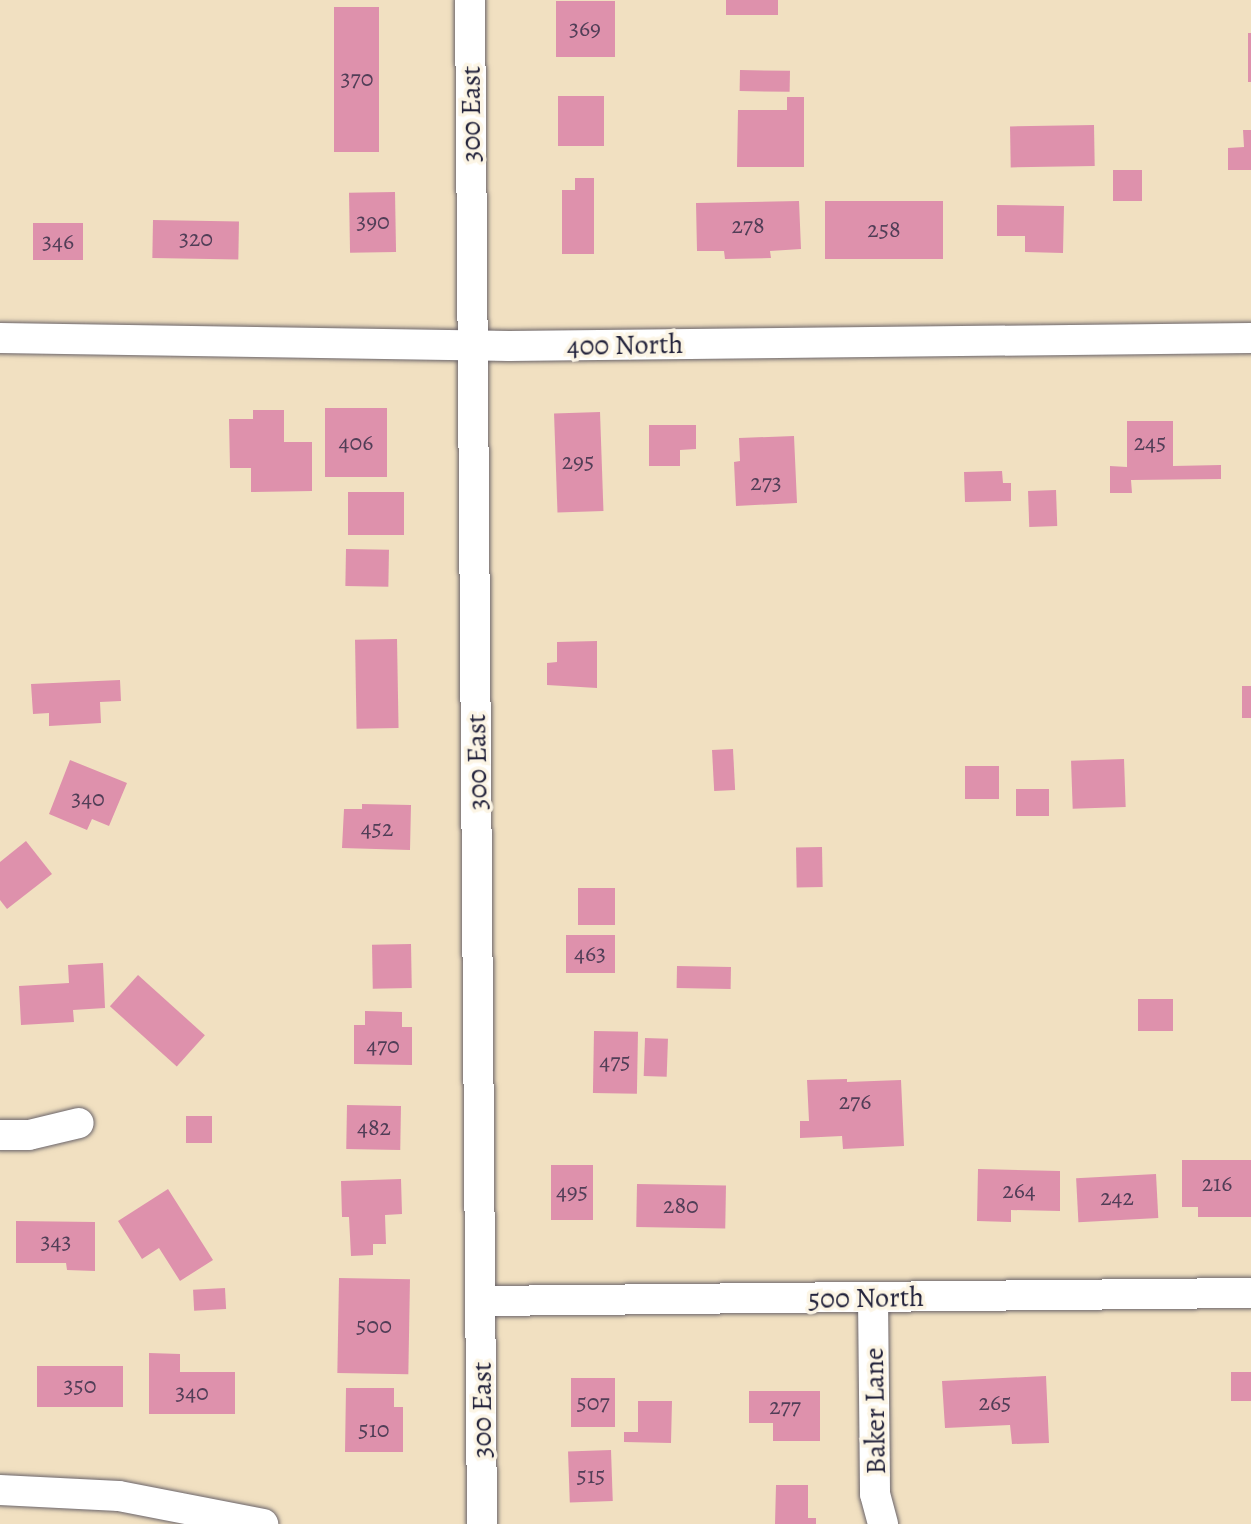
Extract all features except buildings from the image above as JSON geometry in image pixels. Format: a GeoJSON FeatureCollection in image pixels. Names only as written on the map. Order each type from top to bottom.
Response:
{"type":"FeatureCollection","features":[{"type":"Feature","properties":{"kind":"street","name":"300 East"},"geometry":{"type":"LineString","coordinates":[[470,0],[482,1524]]}},
{"type":"Feature","properties":{"kind":"street","name":"400 North"},"geometry":{"type":"LineString","coordinates":[[0,338],[472,345],[1251,338]]}},
{"type":"Feature","properties":{"kind":"street"},"geometry":{"type":"LineString","coordinates":[[0,1135],[29,1135],[79,1123]]}},
{"type":"Feature","properties":{"kind":"street","name":"500 North"},"geometry":{"type":"LineString","coordinates":[[482,1301],[1251,1293]]}},
{"type":"Feature","properties":{"kind":"street","name":"Baker Lane"},"geometry":{"type":"LineString","coordinates":[[873,1298],[875,1494],[883,1524]]}},
{"type":"Feature","properties":{"kind":"street"},"geometry":{"type":"LineString","coordinates":[[0,1490],[119,1496],[263,1524]]}}]}
